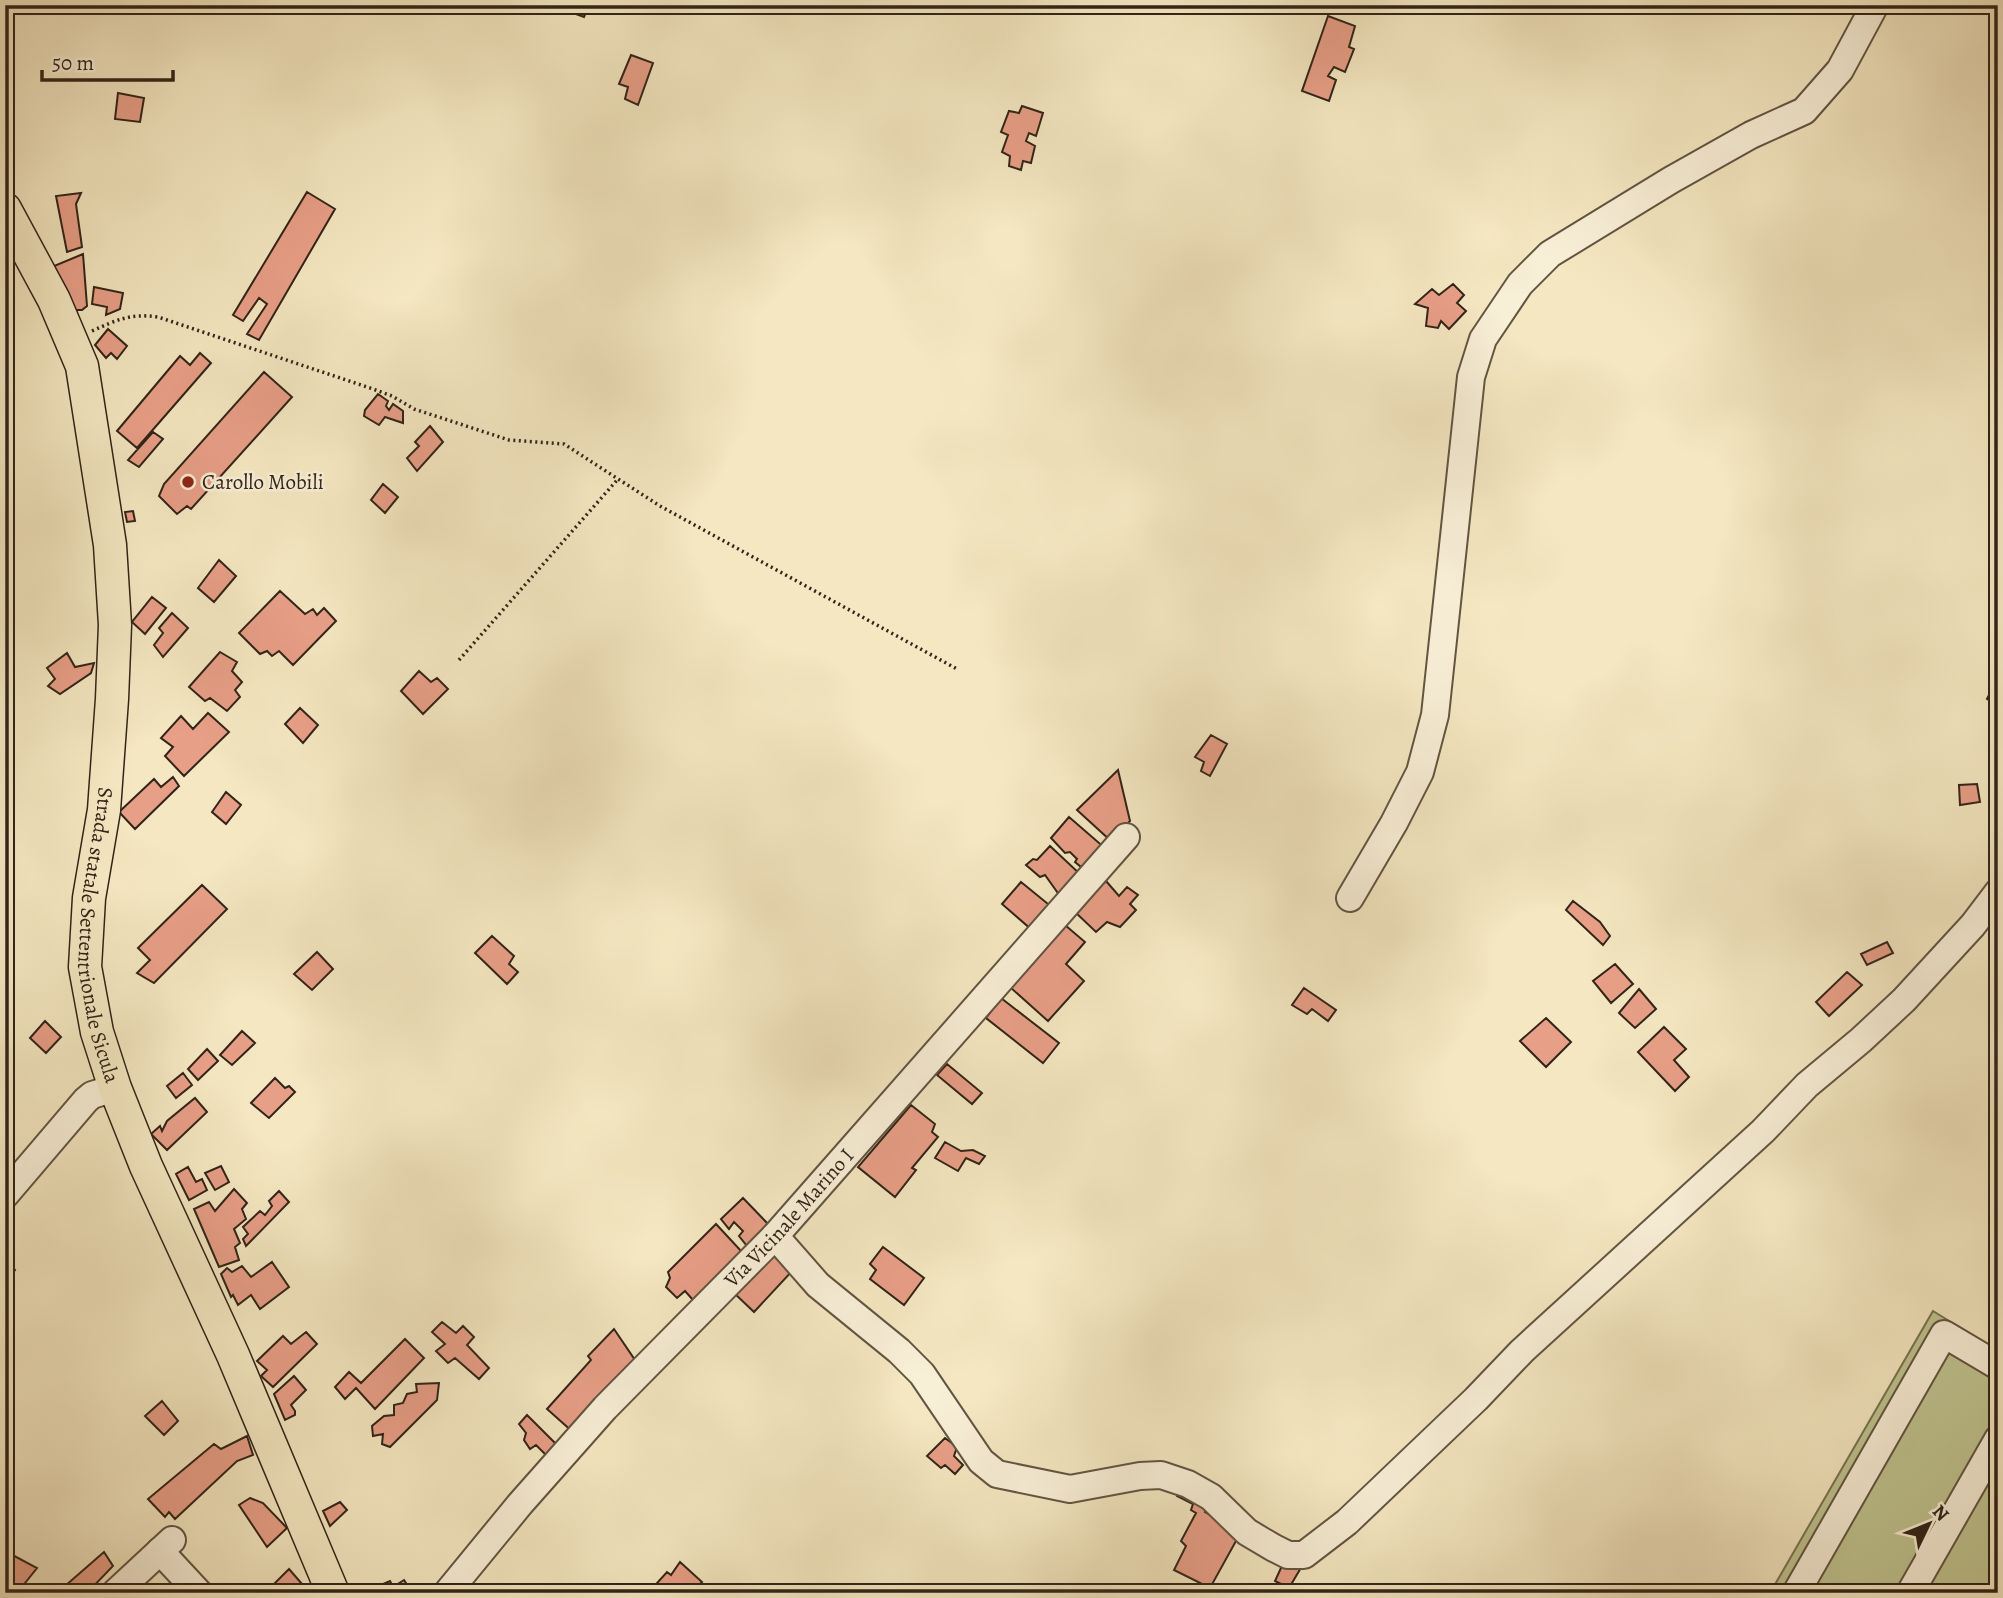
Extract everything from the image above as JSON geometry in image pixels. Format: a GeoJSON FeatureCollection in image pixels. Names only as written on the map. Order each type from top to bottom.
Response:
{"type":"FeatureCollection","features":[{"type":"Feature","properties":{"kind":"main road","name":"Strada statale Settentrionale Sicula"},"geometry":{"type":"LineString","coordinates":[[5,209],[54,300],[82,366],[110,545],[115,625],[111,711],[104,810],[89,898],[85,967],[97,1032],[114,1088],[146,1166],[233,1355],[333,1593]]}},
{"type":"Feature","properties":{"kind":"street"},"geometry":{"type":"LineString","coordinates":[[1350,898],[1394,823],[1419,772],[1435,715],[1471,377],[1483,340],[1520,284],[1550,254],[1751,135],[1804,111],[1840,70],[1875,5]]}},
{"type":"Feature","properties":{"kind":"street","name":"Via Vicinale Marino I"},"geometry":{"type":"LineString","coordinates":[[447,1593],[520,1504],[605,1408],[775,1236],[1126,837]]}},
{"type":"Feature","properties":{"kind":"street"},"geometry":{"type":"LineString","coordinates":[[775,1236],[818,1285],[899,1350],[922,1374],[981,1461],[997,1474],[1070,1489],[1140,1476],[1161,1475],[1188,1484],[1211,1497],[1247,1532],[1274,1548],[1288,1555],[1304,1555],[1347,1522],[1476,1399],[1522,1351],[1763,1131],[1807,1085],[1904,1000],[1973,925],[1998,892]]}},
{"type":"Feature","properties":{"kind":"street"},"geometry":{"type":"LineString","coordinates":[[5,1195],[86,1100],[92,1095],[114,1088]]}},
{"type":"Feature","properties":{"kind":"street"},"geometry":{"type":"LineString","coordinates":[[1796,1593],[1944,1334],[1998,1366]]}},
{"type":"Feature","properties":{"kind":"street"},"geometry":{"type":"LineString","coordinates":[[1910,1593],[1998,1440]]}},
{"type":"Feature","properties":{"kind":"street"},"geometry":{"type":"LineString","coordinates":[[115,1593],[166,1546],[199,1593]]}},
{"type":"Feature","properties":{"kind":"path"},"geometry":{"type":"LineString","coordinates":[[72,341],[118,319],[137,314],[158,317],[373,389],[414,409],[509,440],[564,444],[660,506],[957,669]]}},
{"type":"Feature","properties":{"kind":"path"},"geometry":{"type":"LineString","coordinates":[[459,660],[618,479]]}},
{"type":"Feature","properties":{"kind":"green space"},"geometry":{"type":"Polygon","coordinates":[[[1933,1311],[1998,1351],[1998,1593],[1770,1593],[1933,1311]]]}},
{"type":"Feature","properties":{"kind":"building"},"geometry":{"type":"Polygon","coordinates":[[[560,5],[589,5],[584,17],[559,8],[560,5]]]}},
{"type":"Feature","properties":{"kind":"building"},"geometry":{"type":"Polygon","coordinates":[[[1328,16],[1355,26],[1349,47],[1354,49],[1345,72],[1334,67],[1328,76],[1336,80],[1329,101],[1302,91],[1328,16]]]}},
{"type":"Feature","properties":{"kind":"building"},"geometry":{"type":"Polygon","coordinates":[[[631,55],[653,63],[638,105],[625,99],[628,87],[619,84],[631,55]]]}},
{"type":"Feature","properties":{"kind":"building"},"geometry":{"type":"Polygon","coordinates":[[[118,93],[144,98],[140,122],[115,119],[118,93]]]}},
{"type":"Feature","properties":{"kind":"building"},"geometry":{"type":"Polygon","coordinates":[[[1022,106],[1043,113],[1036,136],[1029,133],[1026,141],[1035,146],[1031,163],[1023,161],[1021,170],[1009,166],[1010,156],[1002,152],[1008,135],[1001,132],[1009,111],[1019,113],[1022,106]]]}},
{"type":"Feature","properties":{"kind":"building"},"geometry":{"type":"Polygon","coordinates":[[[307,192],[335,209],[259,340],[247,334],[267,304],[259,298],[243,321],[233,315],[307,192]]]}},
{"type":"Feature","properties":{"kind":"building"},"geometry":{"type":"Polygon","coordinates":[[[81,193],[76,204],[82,247],[67,252],[56,196],[81,193]]]}},
{"type":"Feature","properties":{"kind":"building"},"geometry":{"type":"Polygon","coordinates":[[[83,254],[87,306],[82,310],[69,310],[54,266],[83,254]]]}},
{"type":"Feature","properties":{"kind":"building"},"geometry":{"type":"Polygon","coordinates":[[[1453,284],[1464,295],[1457,303],[1466,311],[1449,329],[1441,321],[1438,328],[1426,326],[1428,308],[1415,304],[1432,289],[1439,295],[1453,284]]]}},
{"type":"Feature","properties":{"kind":"building"},"geometry":{"type":"Polygon","coordinates":[[[94,287],[123,293],[120,309],[106,315],[107,307],[92,304],[94,287]]]}},
{"type":"Feature","properties":{"kind":"building"},"geometry":{"type":"Polygon","coordinates":[[[108,329],[127,346],[117,359],[111,353],[106,358],[95,345],[108,329]]]}},
{"type":"Feature","properties":{"kind":"building"},"geometry":{"type":"Polygon","coordinates":[[[200,353],[211,363],[137,448],[117,431],[180,356],[190,365],[200,353]]]}},
{"type":"Feature","properties":{"kind":"building"},"geometry":{"type":"Polygon","coordinates":[[[264,372],[292,397],[191,509],[187,506],[177,514],[159,496],[164,484],[264,372]]]}},
{"type":"Feature","properties":{"kind":"building"},"geometry":{"type":"Polygon","coordinates":[[[378,394],[388,401],[386,406],[389,410],[393,404],[403,411],[403,423],[385,417],[379,425],[364,416],[365,410],[378,394]]]}},
{"type":"Feature","properties":{"kind":"building"},"geometry":{"type":"Polygon","coordinates":[[[430,426],[443,442],[417,471],[407,458],[419,446],[415,442],[430,426]]]}},
{"type":"Feature","properties":{"kind":"building"},"geometry":{"type":"Polygon","coordinates":[[[153,432],[163,439],[139,467],[128,460],[153,432]]]}},
{"type":"Feature","properties":{"kind":"building"},"geometry":{"type":"Polygon","coordinates":[[[383,484],[398,497],[385,513],[371,500],[383,484]]]}},
{"type":"Feature","properties":{"kind":"building"},"geometry":{"type":"Polygon","coordinates":[[[133,511],[135,521],[127,522],[125,512],[133,511]]]}},
{"type":"Feature","properties":{"kind":"building"},"geometry":{"type":"Polygon","coordinates":[[[219,560],[236,576],[214,602],[198,588],[219,560]]]}},
{"type":"Feature","properties":{"kind":"building"},"geometry":{"type":"Polygon","coordinates":[[[280,591],[305,614],[313,609],[317,615],[324,608],[336,621],[293,665],[279,651],[272,656],[267,651],[260,654],[239,633],[280,591]]]}},
{"type":"Feature","properties":{"kind":"building"},"geometry":{"type":"Polygon","coordinates":[[[152,597],[166,608],[145,634],[132,622],[152,597]]]}},
{"type":"Feature","properties":{"kind":"building"},"geometry":{"type":"Polygon","coordinates":[[[172,613],[188,628],[163,657],[154,645],[163,633],[159,628],[172,613]]]}},
{"type":"Feature","properties":{"kind":"building"},"geometry":{"type":"Polygon","coordinates":[[[220,652],[237,662],[232,671],[242,682],[235,690],[240,697],[227,711],[210,698],[205,701],[189,687],[220,652]]]}},
{"type":"Feature","properties":{"kind":"building"},"geometry":{"type":"Polygon","coordinates":[[[67,653],[75,667],[94,663],[91,673],[60,694],[48,686],[55,679],[47,668],[67,653]]]}},
{"type":"Feature","properties":{"kind":"building"},"geometry":{"type":"Polygon","coordinates":[[[419,671],[431,682],[437,678],[448,689],[423,714],[401,691],[419,671]]]}},
{"type":"Feature","properties":{"kind":"building"},"geometry":{"type":"Polygon","coordinates":[[[1998,678],[1998,706],[1987,699],[1998,678]]]}},
{"type":"Feature","properties":{"kind":"building"},"geometry":{"type":"Polygon","coordinates":[[[300,708],[318,725],[303,743],[285,724],[300,708]]]}},
{"type":"Feature","properties":{"kind":"building"},"geometry":{"type":"Polygon","coordinates":[[[208,713],[229,732],[184,776],[165,756],[173,747],[161,738],[181,716],[193,729],[208,713]]]}},
{"type":"Feature","properties":{"kind":"building"},"geometry":{"type":"Polygon","coordinates":[[[1211,735],[1227,744],[1210,776],[1201,771],[1204,762],[1195,757],[1211,735]]]}},
{"type":"Feature","properties":{"kind":"building"},"geometry":{"type":"Polygon","coordinates":[[[1118,770],[1130,821],[1111,841],[1077,810],[1118,770]]]}},
{"type":"Feature","properties":{"kind":"building"},"geometry":{"type":"Polygon","coordinates":[[[173,777],[179,786],[135,829],[119,812],[154,779],[161,787],[173,777]]]}},
{"type":"Feature","properties":{"kind":"building"},"geometry":{"type":"Polygon","coordinates":[[[1977,784],[1980,802],[1960,805],[1959,785],[1977,784]]]}},
{"type":"Feature","properties":{"kind":"building"},"geometry":{"type":"Polygon","coordinates":[[[226,792],[241,805],[226,824],[212,812],[226,792]]]}},
{"type":"Feature","properties":{"kind":"building"},"geometry":{"type":"Polygon","coordinates":[[[1069,817],[1106,849],[1086,871],[1075,862],[1077,859],[1070,852],[1065,853],[1051,838],[1069,817]]]}},
{"type":"Feature","properties":{"kind":"building"},"geometry":{"type":"Polygon","coordinates":[[[1050,846],[1081,875],[1060,896],[1045,875],[1040,877],[1026,865],[1033,859],[1037,860],[1050,846]]]}},
{"type":"Feature","properties":{"kind":"building"},"geometry":{"type":"Polygon","coordinates":[[[1106,881],[1119,896],[1127,887],[1138,895],[1130,904],[1136,910],[1120,927],[1107,922],[1096,932],[1074,911],[1106,881]]]}},
{"type":"Feature","properties":{"kind":"building"},"geometry":{"type":"Polygon","coordinates":[[[1021,882],[1053,908],[1032,930],[1002,904],[1021,882]]]}},
{"type":"Feature","properties":{"kind":"building"},"geometry":{"type":"Polygon","coordinates":[[[202,885],[227,909],[154,983],[137,973],[150,960],[138,948],[202,885]]]}},
{"type":"Feature","properties":{"kind":"building"},"geometry":{"type":"Polygon","coordinates":[[[1573,901],[1600,922],[1610,936],[1603,945],[1566,910],[1573,901]]]}},
{"type":"Feature","properties":{"kind":"building"},"geometry":{"type":"Polygon","coordinates":[[[1065,925],[1085,942],[1066,964],[1084,981],[1048,1021],[1011,988],[1065,925]]]}},
{"type":"Feature","properties":{"kind":"building"},"geometry":{"type":"Polygon","coordinates":[[[492,936],[514,956],[509,964],[518,972],[507,984],[475,953],[492,936]]]}},
{"type":"Feature","properties":{"kind":"building"},"geometry":{"type":"Polygon","coordinates":[[[1887,942],[1893,953],[1867,965],[1861,954],[1887,942]]]}},
{"type":"Feature","properties":{"kind":"building"},"geometry":{"type":"Polygon","coordinates":[[[317,952],[333,969],[312,990],[294,974],[317,952]]]}},
{"type":"Feature","properties":{"kind":"building"},"geometry":{"type":"Polygon","coordinates":[[[1615,964],[1633,984],[1611,1003],[1593,981],[1615,964]]]}},
{"type":"Feature","properties":{"kind":"building"},"geometry":{"type":"Polygon","coordinates":[[[1847,972],[1862,985],[1829,1016],[1816,1002],[1847,972]]]}},
{"type":"Feature","properties":{"kind":"building"},"geometry":{"type":"Polygon","coordinates":[[[1304,988],[1336,1010],[1328,1021],[1312,1009],[1307,1014],[1292,1005],[1304,988]]]}},
{"type":"Feature","properties":{"kind":"building"},"geometry":{"type":"Polygon","coordinates":[[[1639,989],[1656,1009],[1635,1028],[1619,1013],[1639,989]]]}},
{"type":"Feature","properties":{"kind":"building"},"geometry":{"type":"Polygon","coordinates":[[[1001,998],[1059,1043],[1043,1063],[986,1018],[1001,998]]]}},
{"type":"Feature","properties":{"kind":"building"},"geometry":{"type":"Polygon","coordinates":[[[1546,1018],[1571,1042],[1546,1067],[1520,1041],[1546,1018]]]}},
{"type":"Feature","properties":{"kind":"building"},"geometry":{"type":"Polygon","coordinates":[[[45,1021],[61,1037],[46,1053],[30,1038],[45,1021]]]}},
{"type":"Feature","properties":{"kind":"building"},"geometry":{"type":"Polygon","coordinates":[[[1664,1027],[1686,1049],[1674,1060],[1689,1077],[1675,1091],[1638,1052],[1664,1027]]]}},
{"type":"Feature","properties":{"kind":"building"},"geometry":{"type":"Polygon","coordinates":[[[242,1031],[255,1043],[232,1065],[220,1055],[242,1031]]]}},
{"type":"Feature","properties":{"kind":"building"},"geometry":{"type":"Polygon","coordinates":[[[207,1049],[218,1061],[198,1080],[188,1069],[207,1049]]]}},
{"type":"Feature","properties":{"kind":"building"},"geometry":{"type":"Polygon","coordinates":[[[947,1064],[982,1093],[972,1104],[937,1075],[947,1064]]]}},
{"type":"Feature","properties":{"kind":"building"},"geometry":{"type":"Polygon","coordinates":[[[183,1073],[192,1085],[176,1098],[167,1086],[183,1073]]]}},
{"type":"Feature","properties":{"kind":"building"},"geometry":{"type":"Polygon","coordinates":[[[275,1078],[285,1088],[289,1086],[295,1092],[269,1118],[251,1103],[275,1078]]]}},
{"type":"Feature","properties":{"kind":"building"},"geometry":{"type":"Polygon","coordinates":[[[195,1098],[207,1112],[167,1150],[151,1134],[160,1126],[162,1131],[167,1121],[195,1098]]]}},
{"type":"Feature","properties":{"kind":"building"},"geometry":{"type":"Polygon","coordinates":[[[911,1105],[935,1124],[932,1132],[938,1137],[912,1168],[916,1170],[895,1197],[858,1167],[911,1105]]]}},
{"type":"Feature","properties":{"kind":"building"},"geometry":{"type":"Polygon","coordinates":[[[945,1142],[961,1151],[973,1150],[985,1156],[979,1164],[966,1158],[958,1171],[935,1158],[945,1142]]]}},
{"type":"Feature","properties":{"kind":"building"},"geometry":{"type":"Polygon","coordinates":[[[221,1166],[229,1182],[215,1190],[205,1173],[221,1166]]]}},
{"type":"Feature","properties":{"kind":"building"},"geometry":{"type":"Polygon","coordinates":[[[188,1167],[196,1182],[202,1179],[207,1190],[189,1200],[176,1174],[188,1167]]]}},
{"type":"Feature","properties":{"kind":"building"},"geometry":{"type":"Polygon","coordinates":[[[234,1189],[247,1203],[242,1209],[246,1219],[234,1229],[240,1243],[235,1247],[239,1260],[219,1267],[194,1209],[209,1202],[215,1211],[234,1189]]]}},
{"type":"Feature","properties":{"kind":"building"},"geometry":{"type":"Polygon","coordinates":[[[279,1191],[289,1202],[246,1246],[243,1239],[248,1234],[243,1227],[260,1211],[265,1215],[272,1206],[269,1201],[279,1191]]]}},
{"type":"Feature","properties":{"kind":"building"},"geometry":{"type":"Polygon","coordinates":[[[743,1198],[769,1225],[747,1246],[739,1236],[743,1231],[734,1222],[729,1229],[721,1219],[743,1198]]]}},
{"type":"Feature","properties":{"kind":"building"},"geometry":{"type":"Polygon","coordinates":[[[716,1224],[742,1252],[693,1300],[685,1291],[677,1298],[666,1287],[670,1278],[668,1272],[716,1224]]]}},
{"type":"Feature","properties":{"kind":"building"},"geometry":{"type":"Polygon","coordinates":[[[5,1245],[11,1249],[6,1263],[15,1270],[9,1278],[5,1276],[5,1245]]]}},
{"type":"Feature","properties":{"kind":"building"},"geometry":{"type":"Polygon","coordinates":[[[883,1247],[924,1278],[904,1305],[870,1279],[876,1270],[870,1264],[883,1247]]]}},
{"type":"Feature","properties":{"kind":"building"},"geometry":{"type":"Polygon","coordinates":[[[774,1248],[794,1269],[754,1312],[733,1292],[774,1248]]]}},
{"type":"Feature","properties":{"kind":"building"},"geometry":{"type":"Polygon","coordinates":[[[272,1262],[289,1287],[260,1309],[251,1295],[238,1305],[233,1295],[231,1297],[221,1274],[227,1268],[232,1272],[242,1266],[251,1277],[272,1262]]]}},
{"type":"Feature","properties":{"kind":"building"},"geometry":{"type":"Polygon","coordinates":[[[442,1322],[456,1333],[463,1326],[474,1337],[467,1345],[489,1368],[479,1379],[455,1358],[448,1363],[436,1351],[445,1344],[432,1332],[442,1322]]]}},
{"type":"Feature","properties":{"kind":"building"},"geometry":{"type":"Polygon","coordinates":[[[614,1329],[637,1363],[574,1433],[547,1409],[591,1360],[588,1356],[614,1329]]]}},
{"type":"Feature","properties":{"kind":"building"},"geometry":{"type":"Polygon","coordinates":[[[306,1332],[317,1344],[273,1387],[261,1376],[267,1370],[257,1361],[283,1336],[291,1344],[306,1332]]]}},
{"type":"Feature","properties":{"kind":"building"},"geometry":{"type":"Polygon","coordinates":[[[405,1339],[424,1358],[375,1409],[356,1388],[345,1399],[335,1387],[349,1372],[361,1383],[405,1339]]]}},
{"type":"Feature","properties":{"kind":"building"},"geometry":{"type":"Polygon","coordinates":[[[294,1376],[306,1390],[291,1405],[295,1415],[285,1420],[274,1394],[294,1376]]]}},
{"type":"Feature","properties":{"kind":"building"},"geometry":{"type":"Polygon","coordinates":[[[439,1383],[437,1400],[390,1447],[382,1444],[383,1434],[373,1436],[372,1426],[384,1416],[394,1415],[394,1405],[403,1403],[407,1394],[417,1392],[416,1384],[439,1383]]]}},
{"type":"Feature","properties":{"kind":"building"},"geometry":{"type":"Polygon","coordinates":[[[162,1401],[178,1421],[164,1435],[145,1416],[162,1401]]]}},
{"type":"Feature","properties":{"kind":"building"},"geometry":{"type":"Polygon","coordinates":[[[527,1415],[562,1450],[550,1459],[536,1445],[530,1449],[524,1440],[526,1433],[519,1424],[527,1415]]]}},
{"type":"Feature","properties":{"kind":"building"},"geometry":{"type":"Polygon","coordinates":[[[247,1436],[253,1455],[237,1461],[175,1519],[169,1512],[165,1517],[148,1499],[214,1444],[221,1449],[247,1436]]]}},
{"type":"Feature","properties":{"kind":"building"},"geometry":{"type":"Polygon","coordinates":[[[945,1438],[957,1447],[954,1456],[963,1465],[955,1474],[945,1465],[941,1468],[927,1456],[945,1438]]]}},
{"type":"Feature","properties":{"kind":"building"},"geometry":{"type":"Polygon","coordinates":[[[1180,1484],[1208,1504],[1205,1512],[1241,1532],[1210,1588],[1174,1570],[1186,1546],[1181,1541],[1196,1513],[1191,1510],[1193,1504],[1177,1496],[1180,1484]]]}},
{"type":"Feature","properties":{"kind":"building"},"geometry":{"type":"Polygon","coordinates":[[[250,1498],[263,1503],[287,1528],[267,1547],[239,1505],[250,1498]]]}},
{"type":"Feature","properties":{"kind":"building"},"geometry":{"type":"Polygon","coordinates":[[[340,1502],[347,1510],[330,1526],[323,1511],[340,1502]]]}},
{"type":"Feature","properties":{"kind":"building"},"geometry":{"type":"Polygon","coordinates":[[[5,1551],[37,1568],[17,1593],[5,1593],[5,1551]]]}},
{"type":"Feature","properties":{"kind":"building"},"geometry":{"type":"Polygon","coordinates":[[[104,1552],[113,1566],[87,1593],[57,1593],[104,1552]]]}},
{"type":"Feature","properties":{"kind":"building"},"geometry":{"type":"Polygon","coordinates":[[[1286,1557],[1302,1566],[1289,1588],[1275,1581],[1286,1557]]]}},
{"type":"Feature","properties":{"kind":"building"},"geometry":{"type":"Polygon","coordinates":[[[680,1562],[702,1582],[691,1593],[648,1593],[667,1572],[671,1575],[680,1562]]]}},
{"type":"Feature","properties":{"kind":"building"},"geometry":{"type":"Polygon","coordinates":[[[289,1569],[309,1592],[267,1593],[266,1592],[289,1569]]]}},
{"type":"Feature","properties":{"kind":"building"},"geometry":{"type":"Polygon","coordinates":[[[404,1580],[408,1586],[413,1587],[415,1593],[370,1593],[369,1590],[390,1581],[393,1587],[404,1580]]]}},
{"type":"Feature","properties":{"kind":"place","name":"Carollo Mobili"},"geometry":{"type":"Point","coordinates":[188,482]}}]}
